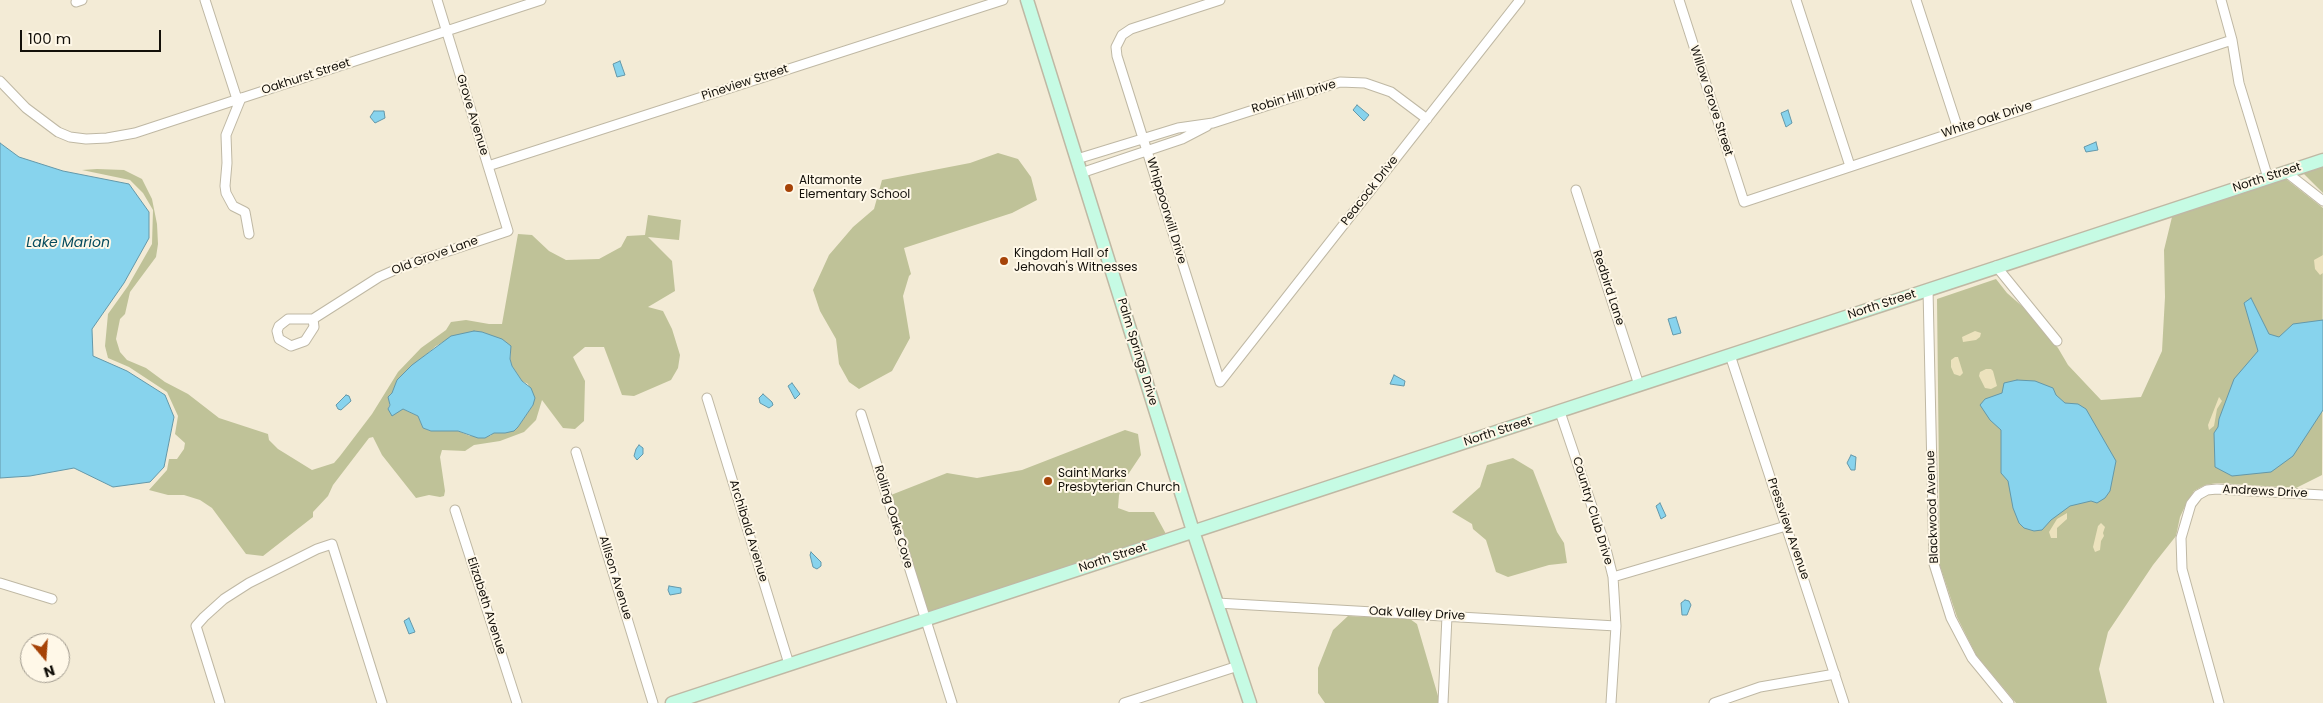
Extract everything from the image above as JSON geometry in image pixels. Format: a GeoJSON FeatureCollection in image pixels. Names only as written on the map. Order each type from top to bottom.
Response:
{"type":"FeatureCollection","features":[{"type":"Feature","properties":{"kind":"street"},"geometry":{"type":"LineString","coordinates":[[205,0],[239,99],[226,135],[226,193],[233,206],[245,212],[250,234]]}},
{"type":"Feature","properties":{"kind":"street","name":"Grove Avenue"},"geometry":{"type":"LineString","coordinates":[[438,0],[508,231]]}},
{"type":"Feature","properties":{"kind":"street","name":"Oakhurst Street"},"geometry":{"type":"LineString","coordinates":[[0,81],[26,108],[49,126],[70,137],[86,139],[108,138],[135,133],[540,0]]}},
{"type":"Feature","properties":{"kind":"street","name":"Pineview Street"},"geometry":{"type":"LineString","coordinates":[[488,166],[1003,0]]}},
{"type":"Feature","properties":{"kind":"street","name":"Palm Springs Drive"},"geometry":{"type":"LineString","coordinates":[[1027,0],[1193,531],[1250,703]]}},
{"type":"Feature","properties":{"kind":"street","name":"Whippoorwill Drive"},"geometry":{"type":"LineString","coordinates":[[1220,0],[1130,30],[1119,39],[1116,47],[1117,56],[1220,382]]}},
{"type":"Feature","properties":{"kind":"street","name":"Peacock Drive"},"geometry":{"type":"LineString","coordinates":[[1220,382],[1520,0]]}},
{"type":"Feature","properties":{"kind":"street","name":"Willow Grove Street"},"geometry":{"type":"LineString","coordinates":[[1679,0],[1744,202]]}},
{"type":"Feature","properties":{"kind":"street"},"geometry":{"type":"LineString","coordinates":[[1796,0],[1850,166]]}},
{"type":"Feature","properties":{"kind":"street"},"geometry":{"type":"LineString","coordinates":[[1916,0],[1958,129]]}},
{"type":"Feature","properties":{"kind":"street"},"geometry":{"type":"LineString","coordinates":[[2221,0],[2232,40],[2240,84],[2268,178]]}},
{"type":"Feature","properties":{"kind":"street","name":"White Oak Drive"},"geometry":{"type":"LineString","coordinates":[[1744,202],[1958,129],[2232,40]]}},
{"type":"Feature","properties":{"kind":"street","name":"Robin Hill Drive"},"geometry":{"type":"LineString","coordinates":[[1081,173],[1182,139],[1213,123],[1340,82],[1365,83],[1391,92],[1427,119]]}},
{"type":"Feature","properties":{"kind":"street","name":"Robin Hill Drive"},"geometry":{"type":"LineString","coordinates":[[1077,159],[1178,128],[1213,123]]}},
{"type":"Feature","properties":{"kind":"street","name":"North Street"},"geometry":{"type":"LineString","coordinates":[[672,703],[2323,160]]}},
{"type":"Feature","properties":{"kind":"street"},"geometry":{"type":"LineString","coordinates":[[2286,172],[2323,201]]}},
{"type":"Feature","properties":{"kind":"street","name":"Redbird Lane"},"geometry":{"type":"LineString","coordinates":[[1576,190],[1639,385]]}},
{"type":"Feature","properties":{"kind":"street","name":"Old Grove Lane"},"geometry":{"type":"LineString","coordinates":[[313,319],[379,277],[404,266],[508,231]]}},
{"type":"Feature","properties":{"kind":"street"},"geometry":{"type":"LineString","coordinates":[[1996,266],[2057,342]]}},
{"type":"Feature","properties":{"kind":"street","name":"Blackwood Avenue"},"geometry":{"type":"LineString","coordinates":[[1928,290],[1934,564],[1951,618],[1972,658],[2009,703]]}},
{"type":"Feature","properties":{"kind":"street","name":"Pressview Avenue"},"geometry":{"type":"LineString","coordinates":[[1730,355],[1844,703]]}},
{"type":"Feature","properties":{"kind":"street","name":"Archibald Avenue"},"geometry":{"type":"LineString","coordinates":[[707,398],[789,664]]}},
{"type":"Feature","properties":{"kind":"street","name":"Country Club Drive"},"geometry":{"type":"LineString","coordinates":[[1560,412],[1605,545],[1613,577],[1616,626],[1611,703]]}},
{"type":"Feature","properties":{"kind":"street","name":"Rolling Oaks Cove"},"geometry":{"type":"LineString","coordinates":[[861,414],[924,620],[952,703]]}},
{"type":"Feature","properties":{"kind":"street","name":"Allison Avenue"},"geometry":{"type":"LineString","coordinates":[[576,452],[653,703]]}},
{"type":"Feature","properties":{"kind":"street","name":"Andrews Drive"},"geometry":{"type":"LineString","coordinates":[[2219,703],[2182,570],[2181,538],[2185,518],[2198,495],[2207,490],[2323,496]]}},
{"type":"Feature","properties":{"kind":"street","name":"Elizabeth Avenue"},"geometry":{"type":"LineString","coordinates":[[455,510],[517,703]]}},
{"type":"Feature","properties":{"kind":"street"},"geometry":{"type":"LineString","coordinates":[[1613,577],[1786,526]]}},
{"type":"Feature","properties":{"kind":"street"},"geometry":{"type":"LineString","coordinates":[[220,703],[196,626],[204,616],[224,599],[249,583],[317,549],[332,544],[382,703]]}},
{"type":"Feature","properties":{"kind":"street"},"geometry":{"type":"LineString","coordinates":[[0,583],[52,599]]}},
{"type":"Feature","properties":{"kind":"street","name":"Oak Valley Drive"},"geometry":{"type":"LineString","coordinates":[[1217,603],[1616,626]]}},
{"type":"Feature","properties":{"kind":"street"},"geometry":{"type":"LineString","coordinates":[[1443,703],[1447,616]]}},
{"type":"Feature","properties":{"kind":"street"},"geometry":{"type":"LineString","coordinates":[[1124,703],[1238,666]]}},
{"type":"Feature","properties":{"kind":"street"},"geometry":{"type":"LineString","coordinates":[[1714,703],[1760,687],[1835,674]]}},
{"type":"Feature","properties":{"kind":"green space"},"geometry":{"type":"Polygon","coordinates":[[[998,153],[1018,159],[1031,177],[1037,200],[1012,213],[904,248],[911,274],[903,296],[910,338],[892,371],[859,389],[849,382],[839,364],[836,339],[820,311],[813,290],[829,255],[853,227],[874,209],[882,180],[970,163],[998,153]]]}},
{"type":"Feature","properties":{"kind":"green space"},"geometry":{"type":"Polygon","coordinates":[[[2323,166],[2323,193],[2303,173],[2323,166]]]}},
{"type":"Feature","properties":{"kind":"green space"},"geometry":{"type":"Polygon","coordinates":[[[82,170],[124,170],[142,179],[152,199],[157,224],[158,244],[156,257],[130,292],[125,314],[120,319],[116,339],[120,352],[127,360],[146,368],[165,382],[188,394],[219,418],[268,434],[269,440],[278,449],[312,470],[334,463],[372,414],[398,372],[421,348],[446,330],[451,322],[466,320],[502,324],[518,234],[532,235],[549,251],[566,260],[599,259],[621,247],[627,236],[645,235],[648,215],[681,220],[679,240],[648,237],[672,261],[675,291],[648,307],[663,311],[672,329],[680,355],[678,368],[671,380],[634,396],[622,395],[604,347],[585,347],[573,357],[585,381],[584,421],[575,429],[563,428],[542,400],[536,420],[524,432],[500,441],[474,445],[465,451],[442,450],[440,457],[445,491],[444,496],[440,497],[429,495],[416,498],[382,455],[373,437],[369,438],[333,485],[328,496],[313,512],[313,517],[263,556],[246,554],[212,508],[200,500],[184,495],[168,495],[149,490],[167,470],[169,459],[177,459],[184,449],[185,443],[175,434],[178,416],[167,392],[129,367],[108,358],[105,346],[108,314],[128,286],[152,244],[153,210],[143,193],[130,180],[82,170]],[[482,332],[443,342],[436,346],[397,380],[388,409],[403,409],[418,416],[423,428],[431,431],[458,431],[470,436],[490,436],[493,433],[505,433],[518,427],[533,405],[528,384],[522,381],[512,366],[511,353],[489,335],[482,332]]]}},
{"type":"Feature","properties":{"kind":"green space"},"geometry":{"type":"Polygon","coordinates":[[[2286,179],[2323,208],[2322,475],[2296,488],[2217,483],[2205,485],[2194,491],[2180,517],[2176,536],[2153,565],[2108,632],[2099,669],[2107,703],[2016,703],[1976,655],[1957,617],[1940,566],[1937,299],[1996,279],[2007,293],[2023,307],[2058,348],[2068,365],[2101,400],[2141,397],[2162,351],[2165,297],[2164,250],[2172,217],[2286,179]]]}},
{"type":"Feature","properties":{"kind":"green space"},"geometry":{"type":"Polygon","coordinates":[[[1125,430],[1138,434],[1141,455],[1127,476],[1119,495],[1118,508],[1129,512],[1154,512],[1166,534],[928,613],[891,495],[947,473],[977,478],[1022,470],[1125,430]]]}},
{"type":"Feature","properties":{"kind":"green space"},"geometry":{"type":"Polygon","coordinates":[[[1513,458],[1533,470],[1557,532],[1564,543],[1567,563],[1549,565],[1508,577],[1496,572],[1486,540],[1473,529],[1472,524],[1452,512],[1480,487],[1487,465],[1513,458]]]}},
{"type":"Feature","properties":{"kind":"green space"},"geometry":{"type":"Polygon","coordinates":[[[1348,616],[1410,619],[1417,624],[1438,696],[1438,703],[1325,703],[1318,693],[1318,668],[1333,630],[1348,616]]]}},
{"type":"Feature","properties":{"kind":"sand"},"geometry":{"type":"Polygon","coordinates":[[[2323,255],[2323,273],[2320,275],[2315,269],[2314,260],[2323,255]]]}},
{"type":"Feature","properties":{"kind":"sand"},"geometry":{"type":"Polygon","coordinates":[[[1975,331],[1981,333],[1980,337],[1976,340],[1963,342],[1962,337],[1975,331]]]}},
{"type":"Feature","properties":{"kind":"sand"},"geometry":{"type":"Polygon","coordinates":[[[1958,357],[1963,373],[1960,376],[1954,374],[1951,367],[1951,360],[1958,357]]]}},
{"type":"Feature","properties":{"kind":"sand"},"geometry":{"type":"Polygon","coordinates":[[[1986,369],[1993,371],[1997,386],[1991,389],[1985,388],[1979,376],[1980,372],[1986,369]]]}},
{"type":"Feature","properties":{"kind":"sand"},"geometry":{"type":"Polygon","coordinates":[[[2219,397],[2222,401],[2217,409],[2214,426],[2209,430],[2208,425],[2219,397]]]}},
{"type":"Feature","properties":{"kind":"sand"},"geometry":{"type":"Polygon","coordinates":[[[2067,513],[2067,519],[2057,528],[2057,538],[2051,538],[2049,532],[2057,519],[2067,513]]]}},
{"type":"Feature","properties":{"kind":"sand"},"geometry":{"type":"Polygon","coordinates":[[[2101,523],[2105,527],[2104,536],[2101,541],[2100,550],[2095,552],[2093,547],[2098,526],[2101,523]]]}},
{"type":"Feature","properties":{"kind":"water"},"geometry":{"type":"Polygon","coordinates":[[[620,61],[625,75],[617,77],[613,64],[620,61]]]}},
{"type":"Feature","properties":{"kind":"water"},"geometry":{"type":"Polygon","coordinates":[[[1357,105],[1369,115],[1364,121],[1353,110],[1357,105]]]}},
{"type":"Feature","properties":{"kind":"water"},"geometry":{"type":"Polygon","coordinates":[[[1788,110],[1792,123],[1786,127],[1781,113],[1788,110]]]}},
{"type":"Feature","properties":{"kind":"water"},"geometry":{"type":"Polygon","coordinates":[[[374,111],[384,111],[385,118],[375,123],[370,117],[374,111]]]}},
{"type":"Feature","properties":{"kind":"water"},"geometry":{"type":"Polygon","coordinates":[[[2096,142],[2098,150],[2086,152],[2084,147],[2096,142]]]}},
{"type":"Feature","properties":{"kind":"water","name":"Lake Marion"},"geometry":{"type":"Polygon","coordinates":[[[0,143],[19,157],[63,171],[129,184],[149,212],[149,238],[124,283],[92,329],[93,356],[127,371],[165,395],[174,417],[164,467],[150,482],[113,487],[74,468],[30,476],[0,478],[0,143]]]}},
{"type":"Feature","properties":{"kind":"water"},"geometry":{"type":"Polygon","coordinates":[[[2251,298],[2269,334],[2279,337],[2293,324],[2323,320],[2323,410],[2293,456],[2271,472],[2232,476],[2215,467],[2214,433],[2218,427],[2219,419],[2234,379],[2258,351],[2244,303],[2251,298]]]}},
{"type":"Feature","properties":{"kind":"water"},"geometry":{"type":"Polygon","coordinates":[[[1676,317],[1681,333],[1673,335],[1668,319],[1676,317]]]}},
{"type":"Feature","properties":{"kind":"water"},"geometry":{"type":"Polygon","coordinates":[[[474,331],[502,339],[511,346],[510,359],[512,366],[522,381],[531,388],[535,398],[533,405],[518,427],[514,431],[494,433],[485,438],[478,438],[458,431],[431,431],[423,428],[418,416],[403,409],[392,416],[388,409],[390,405],[388,397],[392,393],[397,380],[412,365],[451,336],[474,331]]]}},
{"type":"Feature","properties":{"kind":"water"},"geometry":{"type":"Polygon","coordinates":[[[1394,375],[1405,381],[1404,386],[1390,384],[1394,375]]]}},
{"type":"Feature","properties":{"kind":"water"},"geometry":{"type":"Polygon","coordinates":[[[2017,380],[2035,381],[2053,388],[2056,395],[2065,403],[2078,404],[2086,409],[2116,461],[2110,491],[2105,498],[2097,503],[2091,501],[2070,506],[2051,520],[2042,530],[2034,531],[2024,528],[2019,523],[2013,508],[2008,481],[2001,473],[2001,430],[1990,420],[1980,405],[1985,399],[2002,393],[2004,383],[2017,380]]]}},
{"type":"Feature","properties":{"kind":"water"},"geometry":{"type":"Polygon","coordinates":[[[792,383],[800,394],[795,399],[788,386],[792,383]]]}},
{"type":"Feature","properties":{"kind":"water"},"geometry":{"type":"Polygon","coordinates":[[[763,394],[772,402],[773,405],[769,408],[760,403],[759,398],[763,394]]]}},
{"type":"Feature","properties":{"kind":"water"},"geometry":{"type":"Polygon","coordinates":[[[346,395],[349,396],[351,401],[341,410],[338,409],[336,405],[346,395]]]}},
{"type":"Feature","properties":{"kind":"water"},"geometry":{"type":"Polygon","coordinates":[[[639,445],[643,448],[643,454],[637,460],[634,456],[639,445]]]}},
{"type":"Feature","properties":{"kind":"water"},"geometry":{"type":"Polygon","coordinates":[[[1851,455],[1856,457],[1855,470],[1851,470],[1847,463],[1851,455]]]}},
{"type":"Feature","properties":{"kind":"water"},"geometry":{"type":"Polygon","coordinates":[[[1660,503],[1666,516],[1661,519],[1656,506],[1660,503]]]}},
{"type":"Feature","properties":{"kind":"water"},"geometry":{"type":"Polygon","coordinates":[[[811,552],[821,562],[821,566],[817,569],[813,567],[811,552]]]}},
{"type":"Feature","properties":{"kind":"water"},"geometry":{"type":"Polygon","coordinates":[[[669,586],[681,588],[681,593],[670,595],[669,586]]]}},
{"type":"Feature","properties":{"kind":"water"},"geometry":{"type":"Polygon","coordinates":[[[1685,600],[1689,601],[1691,605],[1687,615],[1682,615],[1681,603],[1685,600]]]}},
{"type":"Feature","properties":{"kind":"water"},"geometry":{"type":"Polygon","coordinates":[[[409,618],[415,632],[409,634],[404,621],[409,618]]]}},
{"type":"Feature","properties":{"kind":"place","name":"Altamonte Elementary School"},"geometry":{"type":"Point","coordinates":[789,188]}},
{"type":"Feature","properties":{"kind":"place","name":"Kingdom Hall of Jehovah's Witnesses"},"geometry":{"type":"Point","coordinates":[1004,261]}},
{"type":"Feature","properties":{"kind":"place","name":"Saint Marks Presbyterian Church"},"geometry":{"type":"Point","coordinates":[1048,481]}}]}
